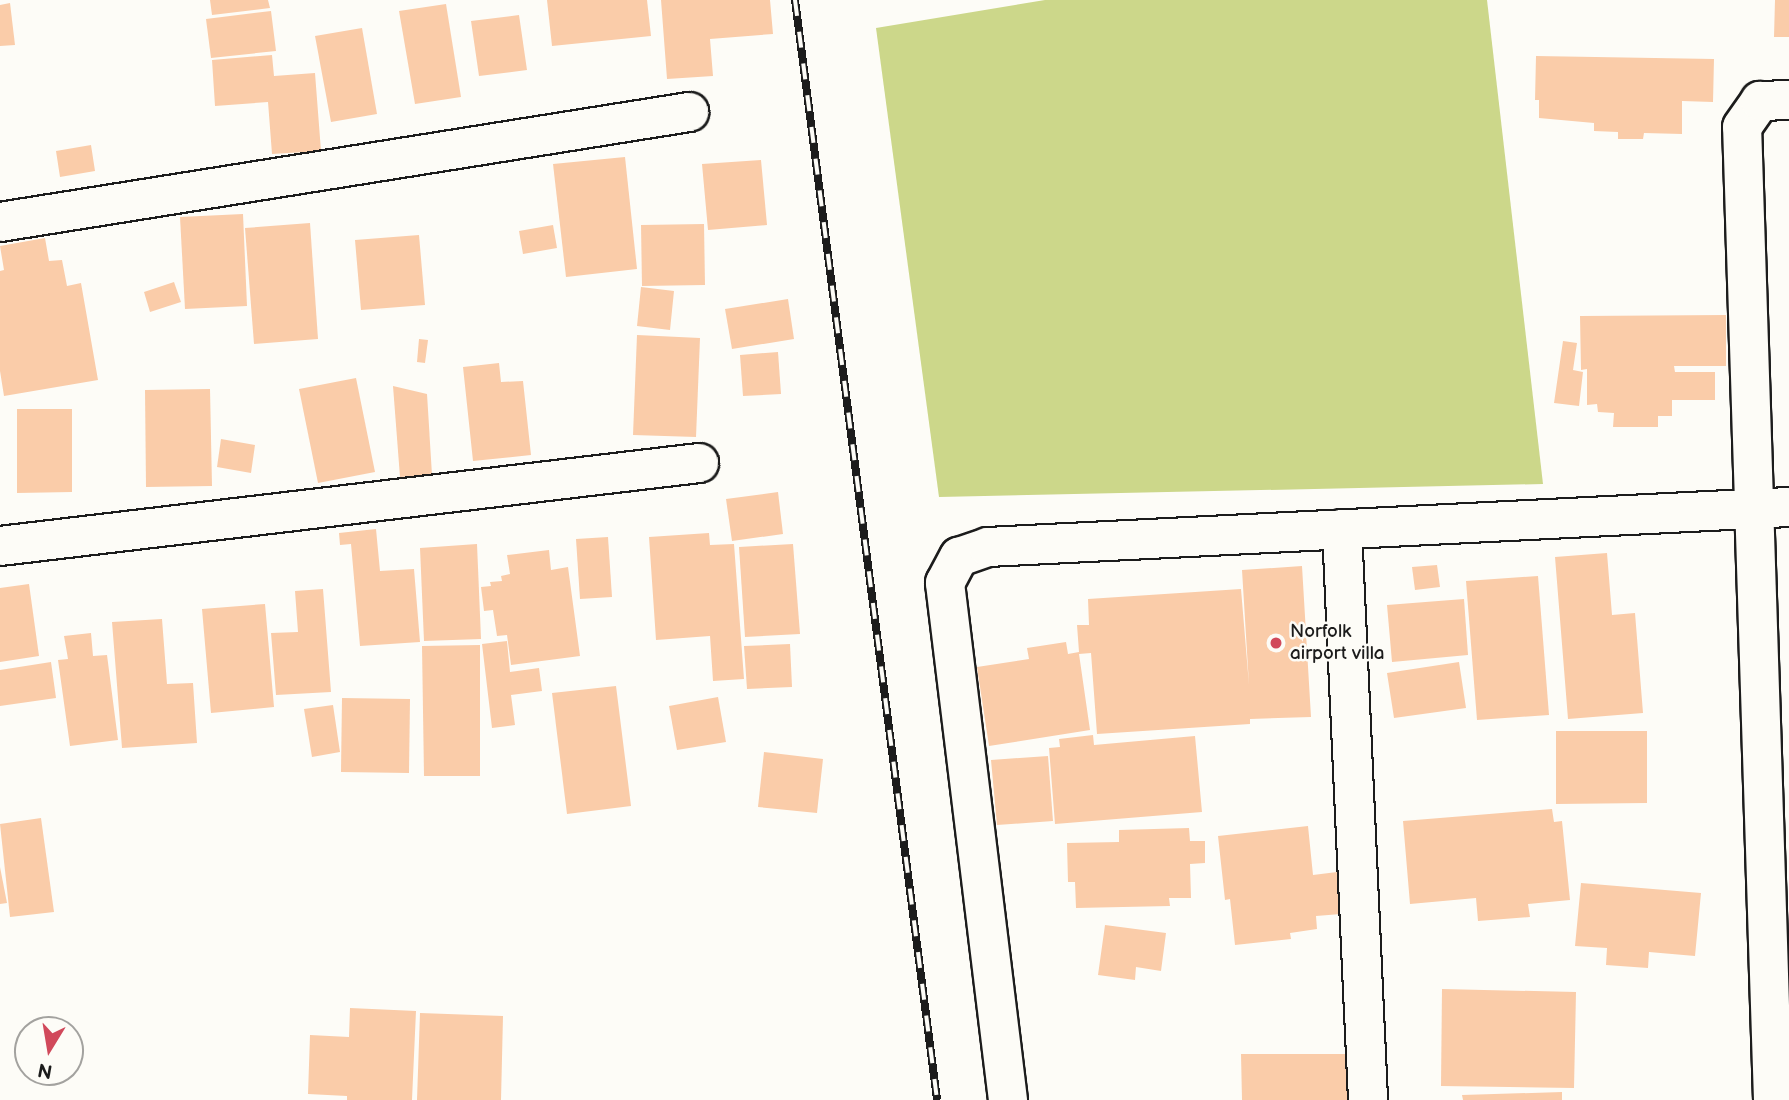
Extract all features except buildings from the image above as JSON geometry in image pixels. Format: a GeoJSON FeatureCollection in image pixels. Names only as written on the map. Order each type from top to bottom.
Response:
{"type":"FeatureCollection","features":[{"type":"Feature","properties":{"kind":"street"},"geometry":{"type":"LineString","coordinates":[[1773,1100],[1772,507],[1742,127],[1760,100],[1789,100]]}},
{"type":"Feature","properties":{"kind":"street"},"geometry":{"type":"LineString","coordinates":[[0,222],[689,113]]}},
{"type":"Feature","properties":{"kind":"street"},"geometry":{"type":"LineString","coordinates":[[0,546],[699,463]]}},
{"type":"Feature","properties":{"kind":"street"},"geometry":{"type":"LineString","coordinates":[[1008,1100],[945,583],[959,557],[988,547],[1772,507]]}},
{"type":"Feature","properties":{"kind":"street"},"geometry":{"type":"LineString","coordinates":[[1342,529],[1368,1100]]}},
{"type":"Feature","properties":{"kind":"green space"},"geometry":{"type":"Polygon","coordinates":[[[1045,0],[1487,0],[1543,484],[939,497],[876,28],[1045,0]]]}},
{"type":"Feature","properties":{"kind":"railway"},"geometry":{"type":"LineString","coordinates":[[795,0],[937,1100]]}},
{"type":"Feature","properties":{"kind":"place","name":"Norfolk airport villa"},"geometry":{"type":"Point","coordinates":[1276,643]}}]}
